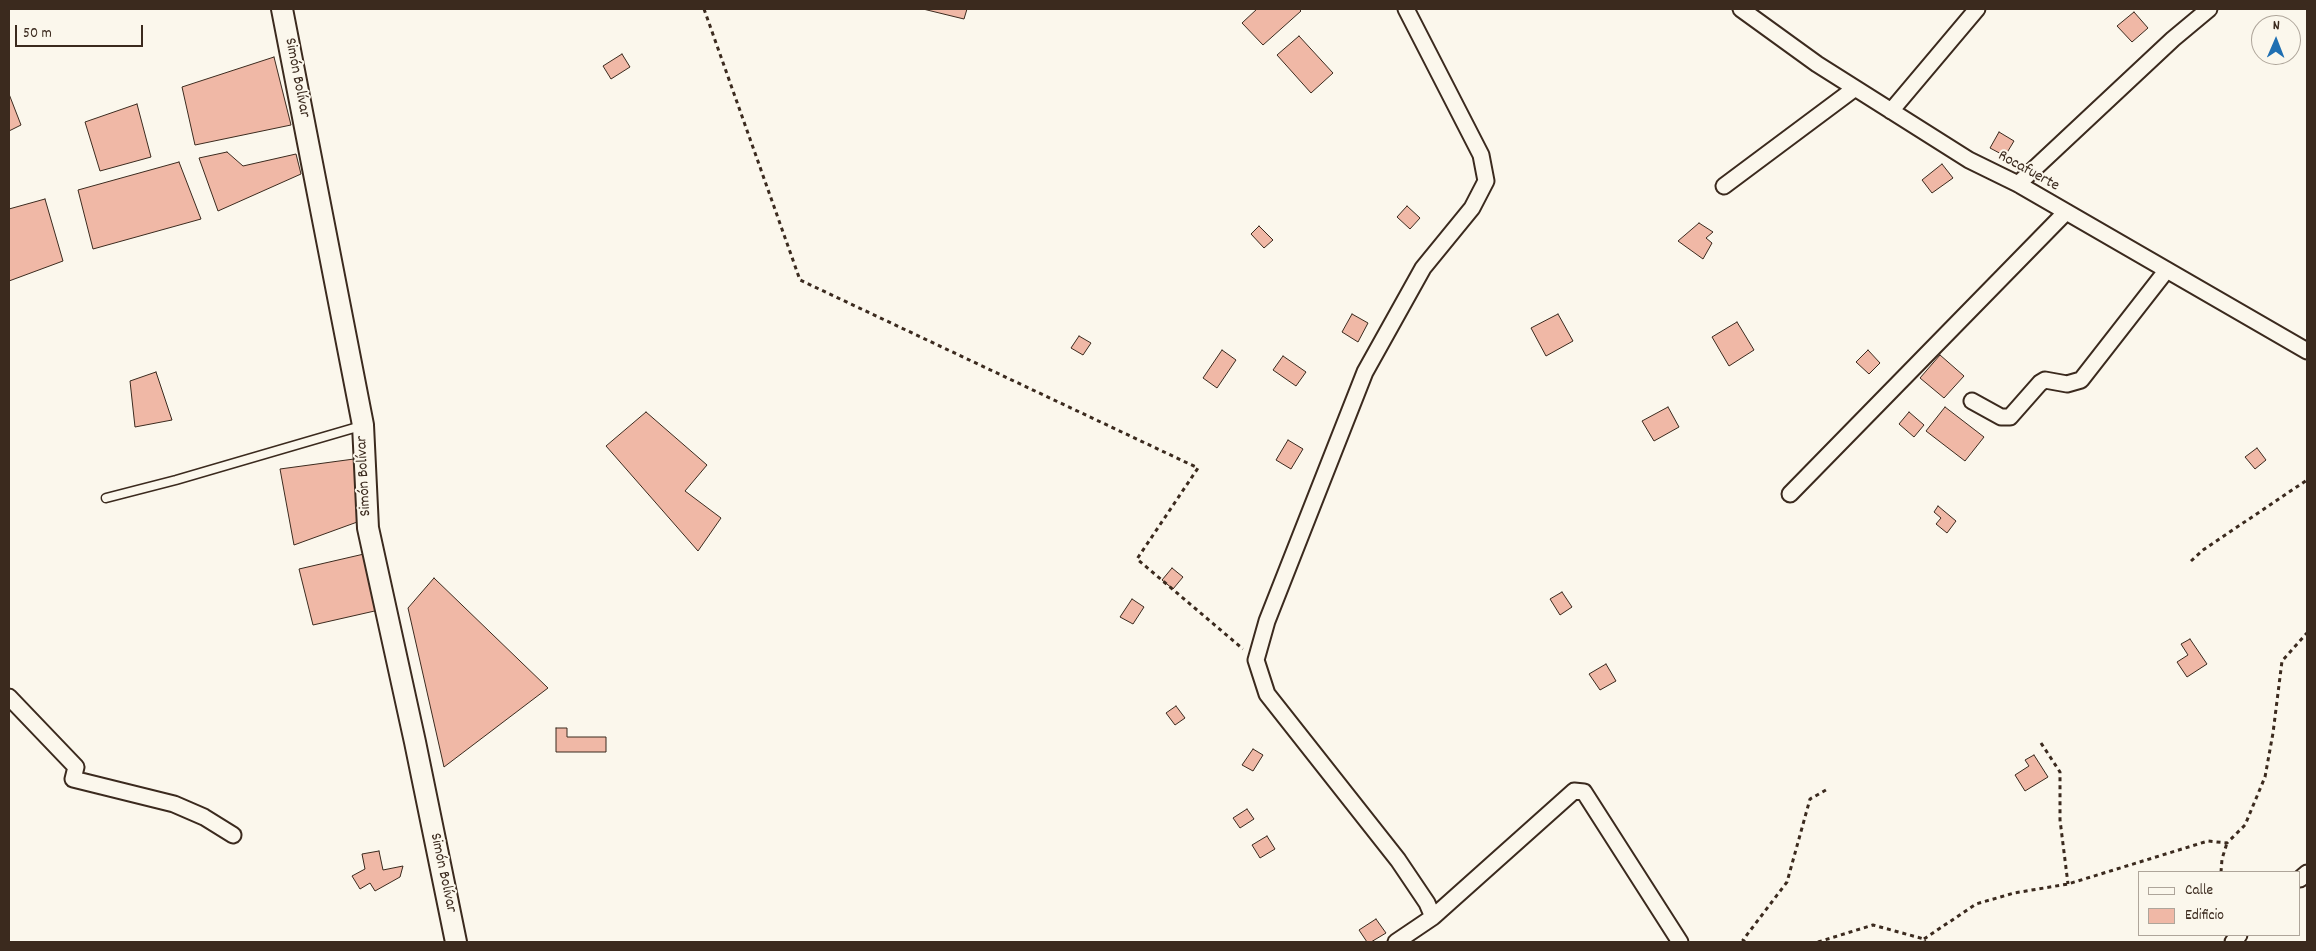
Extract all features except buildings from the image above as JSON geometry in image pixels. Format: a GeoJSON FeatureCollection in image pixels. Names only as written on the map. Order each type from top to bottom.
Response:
{"type":"FeatureCollection","features":[{"type":"Feature","properties":{"kind":"street","name":"Simón Bolívar"},"geometry":{"type":"LineString","coordinates":[[282,9],[363,425],[368,528],[456,942]]}},
{"type":"Feature","properties":{"kind":"street"},"geometry":{"type":"LineString","coordinates":[[1406,9],[1481,155],[1486,181],[1472,208],[1423,268],[1365,372],[1266,621],[1256,660],[1267,694],[1398,860],[1427,903],[1433,917]]}},
{"type":"Feature","properties":{"kind":"street","name":"Rocafuerte"},"geometry":{"type":"LineString","coordinates":[[1741,9],[1816,64],[1969,160],[2018,184],[2065,213],[2307,351]]}},
{"type":"Feature","properties":{"kind":"street"},"geometry":{"type":"LineString","coordinates":[[1890,111],[1976,9]]}},
{"type":"Feature","properties":{"kind":"street"},"geometry":{"type":"LineString","coordinates":[[2018,184],[2173,39],[2209,9]]}},
{"type":"Feature","properties":{"kind":"street"},"geometry":{"type":"LineString","coordinates":[[1724,186],[1854,88]]}},
{"type":"Feature","properties":{"kind":"street"},"geometry":{"type":"LineString","coordinates":[[1790,494],[2065,213]]}},
{"type":"Feature","properties":{"kind":"street"},"geometry":{"type":"LineString","coordinates":[[1972,401],[2001,417],[2010,417],[2040,383],[2045,380],[2067,384],[2081,380],[2166,271]]}},
{"type":"Feature","properties":{"kind":"street"},"geometry":{"type":"LineString","coordinates":[[9,697],[76,767],[73,779],[174,804],[204,817],[233,835]]}},
{"type":"Feature","properties":{"kind":"street"},"geometry":{"type":"LineString","coordinates":[[1396,942],[1433,917],[1574,791],[1584,792],[1680,942]]}},
{"type":"Feature","properties":{"kind":"lane"},"geometry":{"type":"LineString","coordinates":[[106,498],[176,480],[363,425]]}},
{"type":"Feature","properties":{"kind":"path"},"geometry":{"type":"LineString","coordinates":[[704,9],[800,280],[1198,468],[1137,559],[1256,660]]}},
{"type":"Feature","properties":{"kind":"path"},"geometry":{"type":"LineString","coordinates":[[2192,561],[2203,550],[2307,480]]}},
{"type":"Feature","properties":{"kind":"path"},"geometry":{"type":"LineString","coordinates":[[2221,871],[2227,843],[2245,825],[2265,778],[2274,733],[2282,661],[2307,633]]}},
{"type":"Feature","properties":{"kind":"path"},"geometry":{"type":"LineString","coordinates":[[2041,743],[2060,772],[2060,820],[2068,884]]}},
{"type":"Feature","properties":{"kind":"path"},"geometry":{"type":"LineString","coordinates":[[1745,942],[1743,940],[1787,882],[1810,799],[1826,790]]}},
{"type":"Feature","properties":{"kind":"path"},"geometry":{"type":"LineString","coordinates":[[1818,942],[1873,925],[1924,941],[1976,904],[2014,893],[2068,884],[2208,841],[2227,843]]}}]}
